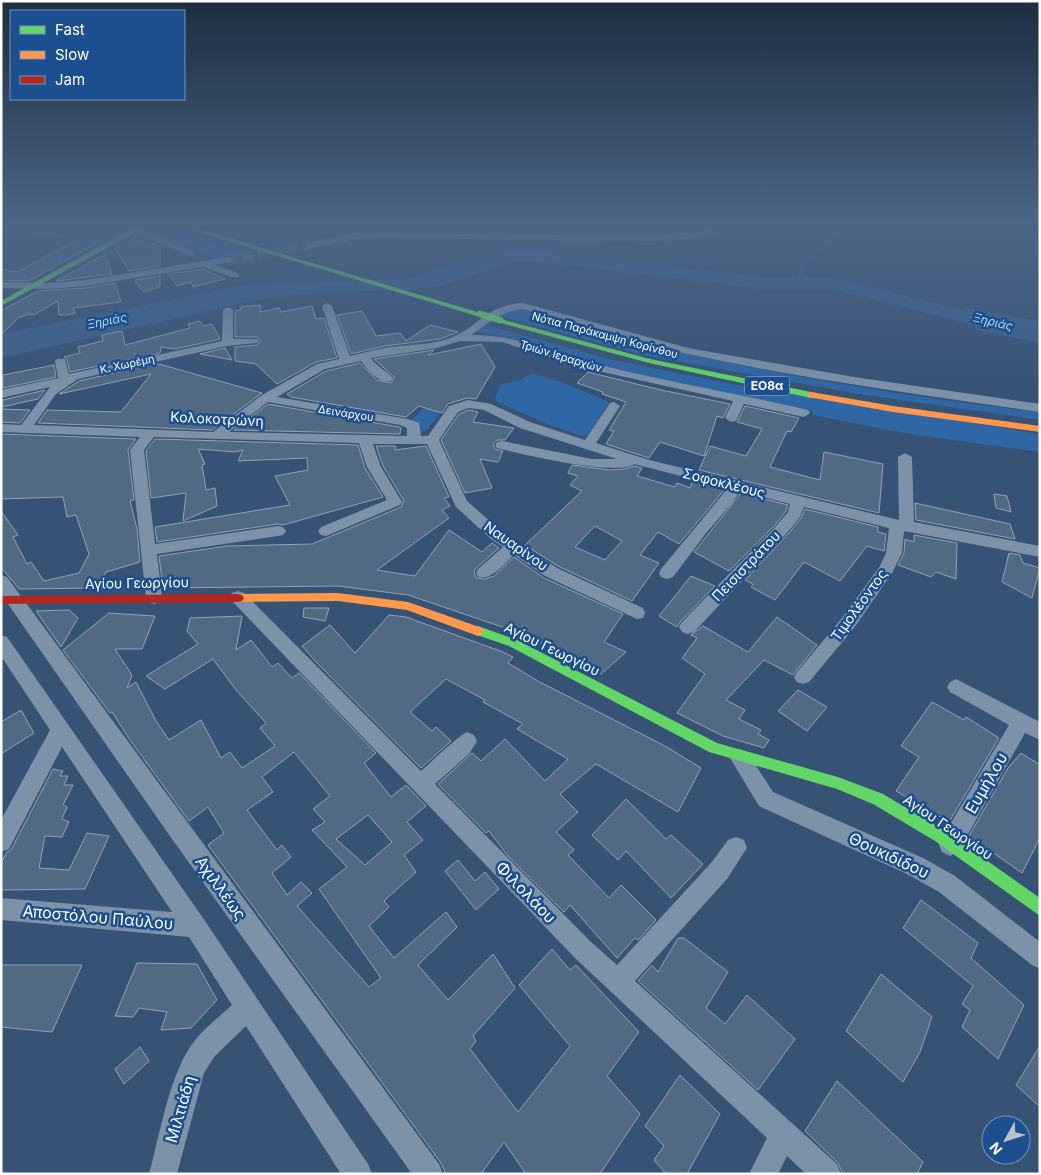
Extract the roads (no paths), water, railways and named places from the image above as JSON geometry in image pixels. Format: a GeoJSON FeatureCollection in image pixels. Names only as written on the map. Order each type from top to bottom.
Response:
{"type":"FeatureCollection","features":[{"type":"Feature","properties":{"kind":"main road"},"geometry":{"type":"LineString","coordinates":[[1,304],[48,279]]}},
{"type":"Feature","properties":{"kind":"main road","name":"Νότια Παράκαμψη Κορίνθου"},"geometry":{"type":"LineString","coordinates":[[359,279],[650,361],[765,386],[863,404],[1040,429]]}},
{"type":"Feature","properties":{"kind":"main road","name":"Αγίου Γεωργίου"},"geometry":{"type":"LineString","coordinates":[[9,600],[338,597],[408,606],[512,643],[714,748],[740,758],[849,787],[877,799],[906,814],[1040,908]]}},
{"type":"Feature","properties":{"kind":"street"},"geometry":{"type":"LineString","coordinates":[[1,285],[35,286],[85,283],[111,279]]}},
{"type":"Feature","properties":{"kind":"street"},"geometry":{"type":"LineString","coordinates":[[327,306],[345,360]]}},
{"type":"Feature","properties":{"kind":"street"},"geometry":{"type":"LineString","coordinates":[[459,338],[496,312],[508,307],[523,306],[554,313],[638,339],[688,351],[854,381],[1040,408]]}},
{"type":"Feature","properties":{"kind":"street"},"geometry":{"type":"LineString","coordinates":[[227,343],[229,331],[228,310]]}},
{"type":"Feature","properties":{"kind":"street","name":"Τριών Ιεραρχών"},"geometry":{"type":"LineString","coordinates":[[217,435],[266,398],[322,366],[363,356],[437,345],[459,338],[510,341],[589,366],[804,413]]}},
{"type":"Feature","properties":{"kind":"street","name":"Κ. Χωρέμη"},"geometry":{"type":"LineString","coordinates":[[1,394],[116,366],[227,343],[253,341]]}},
{"type":"Feature","properties":{"kind":"street"},"geometry":{"type":"LineString","coordinates":[[363,356],[373,368],[387,378]]}},
{"type":"Feature","properties":{"kind":"street"},"geometry":{"type":"LineString","coordinates":[[25,429],[49,396],[64,380],[61,361]]}},
{"type":"Feature","properties":{"kind":"street","name":"Δεινάρχου"},"geometry":{"type":"LineString","coordinates":[[266,398],[323,410],[403,422],[414,426],[414,439]]}},
{"type":"Feature","properties":{"kind":"street"},"geometry":{"type":"LineString","coordinates":[[731,418],[741,398]]}},
{"type":"Feature","properties":{"kind":"street","name":"Σοφοκλέους"},"geometry":{"type":"LineString","coordinates":[[432,440],[453,409],[468,404],[487,407],[525,425],[646,463],[902,526],[1040,552]]}},
{"type":"Feature","properties":{"kind":"street"},"geometry":{"type":"LineString","coordinates":[[588,445],[614,406]]}},
{"type":"Feature","properties":{"kind":"street","name":"Κολοκοτρώνη"},"geometry":{"type":"LineString","coordinates":[[1,428],[366,440],[432,440]]}},
{"type":"Feature","properties":{"kind":"street"},"geometry":{"type":"LineString","coordinates":[[151,432],[137,450],[154,598]]}},
{"type":"Feature","properties":{"kind":"street"},"geometry":{"type":"LineString","coordinates":[[326,531],[395,502],[374,466],[366,440]]}},
{"type":"Feature","properties":{"kind":"street","name":"Ναυαρίνου"},"geometry":{"type":"LineString","coordinates":[[432,440],[461,504],[496,535],[576,585],[637,613]]}},
{"type":"Feature","properties":{"kind":"street"},"geometry":{"type":"LineString","coordinates":[[502,445],[592,463],[646,463]]}},
{"type":"Feature","properties":{"kind":"street"},"geometry":{"type":"LineString","coordinates":[[902,526],[905,457]]}},
{"type":"Feature","properties":{"kind":"street"},"geometry":{"type":"LineString","coordinates":[[667,573],[702,528],[728,500],[736,486]]}},
{"type":"Feature","properties":{"kind":"street","name":"Πεισιστράτου"},"geometry":{"type":"LineString","coordinates":[[688,627],[782,529],[795,513],[798,501]]}},
{"type":"Feature","properties":{"kind":"street","name":"Τιμολέοντος"},"geometry":{"type":"LineString","coordinates":[[803,677],[848,623],[886,569],[894,553],[902,526]]}},
{"type":"Feature","properties":{"kind":"street"},"geometry":{"type":"LineString","coordinates":[[149,550],[278,531]]}},
{"type":"Feature","properties":{"kind":"street"},"geometry":{"type":"LineString","coordinates":[[484,573],[513,547]]}},
{"type":"Feature","properties":{"kind":"street","name":"Αχιλλέως"},"geometry":{"type":"LineString","coordinates":[[1,580],[9,600],[429,1174]]}},
{"type":"Feature","properties":{"kind":"street","name":"Φιλολάου"},"geometry":{"type":"LineString","coordinates":[[238,597],[583,950],[827,1174]]}},
{"type":"Feature","properties":{"kind":"street"},"geometry":{"type":"LineString","coordinates":[[1,642],[195,926],[358,1174]]}},
{"type":"Feature","properties":{"kind":"street"},"geometry":{"type":"LineString","coordinates":[[956,687],[1040,732]]}},
{"type":"Feature","properties":{"kind":"street","name":"Ευμήλου"},"geometry":{"type":"LineString","coordinates":[[950,845],[1021,722]]}},
{"type":"Feature","properties":{"kind":"street"},"geometry":{"type":"LineString","coordinates":[[1,842],[61,729]]}},
{"type":"Feature","properties":{"kind":"street"},"geometry":{"type":"LineString","coordinates":[[420,784],[462,748],[467,741]]}},
{"type":"Feature","properties":{"kind":"street","name":"Θουκιδίδου"},"geometry":{"type":"LineString","coordinates":[[740,758],[766,799],[915,866],[947,884],[1040,957]]}},
{"type":"Feature","properties":{"kind":"street"},"geometry":{"type":"LineString","coordinates":[[618,981],[719,871],[736,848]]}},
{"type":"Feature","properties":{"kind":"street","name":"Αποστόλου Παύλου"},"geometry":{"type":"LineString","coordinates":[[1,909],[195,926]]}},
{"type":"Feature","properties":{"kind":"street","name":"Μιλτιάδη"},"geometry":{"type":"LineString","coordinates":[[163,1174],[193,1066],[205,1048],[248,1007]]}},
{"type":"Feature","properties":{"kind":"street"},"geometry":{"type":"LineString","coordinates":[[764,1174],[784,1134]]}},
{"type":"Feature","properties":{"kind":"water"},"geometry":{"type":"Polygon","coordinates":[[[461,279],[441,286],[427,288],[291,295],[257,300],[1,358],[1,334],[249,284],[461,279]]]}},
{"type":"Feature","properties":{"kind":"water"},"geometry":{"type":"Polygon","coordinates":[[[966,308],[1040,321],[1040,343],[977,330],[966,308]]]}},
{"type":"Feature","properties":{"kind":"waterway","name":"Ξηριάς"},"geometry":{"type":"LineString","coordinates":[[727,279],[762,283],[832,283],[982,321],[1040,333]]}},
{"type":"Feature","properties":{"kind":"waterway"},"geometry":{"type":"LineString","coordinates":[[798,284],[799,279]]}}]}
